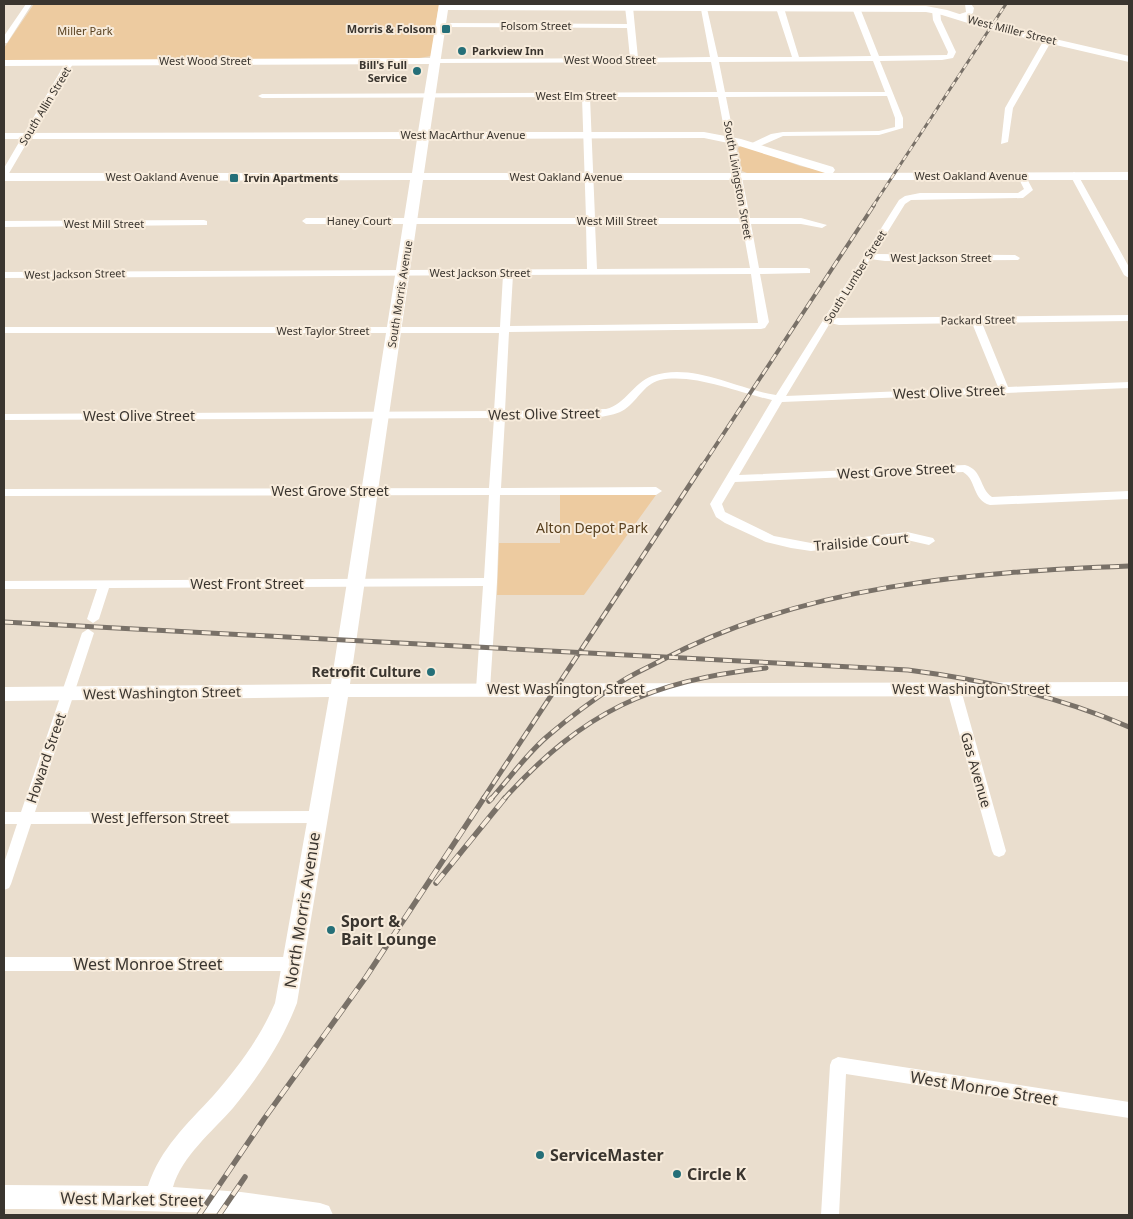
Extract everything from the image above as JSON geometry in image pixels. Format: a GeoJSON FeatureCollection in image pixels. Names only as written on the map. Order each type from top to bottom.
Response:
{"type":"FeatureCollection","features":[{"type":"Feature","properties":{"kind":"main road","name":"West Miller Street"},"geometry":{"type":"LineString","coordinates":[[444,5],[780,8],[792,6],[856,8],[880,6],[936,10],[1048,40],[1129,59]]}},
{"type":"Feature","properties":{"kind":"main road","name":"South Morris Avenue"},"geometry":{"type":"LineString","coordinates":[[355,584],[444,5]]}},
{"type":"Feature","properties":{"kind":"main road","name":"West Wood Street"},"geometry":{"type":"LineString","coordinates":[[4,63],[436,60]]}},
{"type":"Feature","properties":{"kind":"main road","name":"West MacArthur Avenue"},"geometry":{"type":"LineString","coordinates":[[4,136],[697,135],[731,139],[754,145],[815,168],[863,175]]}},
{"type":"Feature","properties":{"kind":"main road","name":"West Oakland Avenue"},"geometry":{"type":"LineString","coordinates":[[4,176],[1129,176]]}},
{"type":"Feature","properties":{"kind":"main road","name":"North Morris Avenue"},"geometry":{"type":"LineString","coordinates":[[157,1198],[165,1172],[176,1155],[247,1069],[273,1034],[286,1003],[340,690],[355,584]]}},
{"type":"Feature","properties":{"kind":"main road","name":"West Washington Street"},"geometry":{"type":"LineString","coordinates":[[4,694],[483,689],[1129,689]]}},
{"type":"Feature","properties":{"kind":"main road","name":"West Market Street"},"geometry":{"type":"LineString","coordinates":[[4,1197],[157,1198],[244,1209],[320,1215]]}},
{"type":"Feature","properties":{"kind":"street"},"geometry":{"type":"LineString","coordinates":[[4,41],[29,4]]}},
{"type":"Feature","properties":{"kind":"street"},"geometry":{"type":"LineString","coordinates":[[960,17],[969,13],[970,8],[968,4]]}},
{"type":"Feature","properties":{"kind":"street","name":"South Livingston Street"},"geometry":{"type":"LineString","coordinates":[[703,6],[731,139],[764,324],[756,328],[732,328]]}},
{"type":"Feature","properties":{"kind":"street"},"geometry":{"type":"LineString","coordinates":[[628,7],[634,60]]}},
{"type":"Feature","properties":{"kind":"street"},"geometry":{"type":"LineString","coordinates":[[780,8],[796,60]]}},
{"type":"Feature","properties":{"kind":"street"},"geometry":{"type":"LineString","coordinates":[[754,145],[783,134],[879,133],[894,131],[899,128],[901,124],[856,8]]}},
{"type":"Feature","properties":{"kind":"street","name":"West Wood Street"},"geometry":{"type":"LineString","coordinates":[[436,60],[796,60],[946,57],[952,52],[937,20],[936,10]]}},
{"type":"Feature","properties":{"kind":"street","name":"Folsom Street"},"geometry":{"type":"LineString","coordinates":[[441,25],[630,26]]}},
{"type":"Feature","properties":{"kind":"street"},"geometry":{"type":"LineString","coordinates":[[1004,142],[1009,108],[1048,40]]}},
{"type":"Feature","properties":{"kind":"street","name":"South Allin Street"},"geometry":{"type":"LineString","coordinates":[[4,176],[70,62]]}},
{"type":"Feature","properties":{"kind":"street","name":"West Elm Street"},"geometry":{"type":"LineString","coordinates":[[262,96],[890,94]]}},
{"type":"Feature","properties":{"kind":"street"},"geometry":{"type":"LineString","coordinates":[[586,96],[592,272]]}},
{"type":"Feature","properties":{"kind":"street","name":"South Lumber Street"},"geometry":{"type":"LineString","coordinates":[[732,479],[779,399],[904,200],[920,196],[1020,196],[1029,190],[1021,176]]}},
{"type":"Feature","properties":{"kind":"street"},"geometry":{"type":"LineString","coordinates":[[1074,176],[1129,275]]}},
{"type":"Feature","properties":{"kind":"street","name":"Haney Court"},"geometry":{"type":"LineString","coordinates":[[306,221],[412,221]]}},
{"type":"Feature","properties":{"kind":"street","name":"West Mill Street"},"geometry":{"type":"LineString","coordinates":[[412,221],[801,221],[822,225]]}},
{"type":"Feature","properties":{"kind":"street","name":"West Mill Street"},"geometry":{"type":"LineString","coordinates":[[4,224],[204,223]]}},
{"type":"Feature","properties":{"kind":"street","name":"West Jackson Street"},"geometry":{"type":"LineString","coordinates":[[868,256],[885,258],[1015,258]]}},
{"type":"Feature","properties":{"kind":"street","name":"West Jackson Street"},"geometry":{"type":"LineString","coordinates":[[4,275],[807,271]]}},
{"type":"Feature","properties":{"kind":"street"},"geometry":{"type":"LineString","coordinates":[[483,689],[491,582],[508,273]]}},
{"type":"Feature","properties":{"kind":"street","name":"Packard Street"},"geometry":{"type":"LineString","coordinates":[[828,320],[839,322],[1129,318]]}},
{"type":"Feature","properties":{"kind":"street"},"geometry":{"type":"LineString","coordinates":[[976,320],[1004,390]]}},
{"type":"Feature","properties":{"kind":"street","name":"West Taylor Street"},"geometry":{"type":"LineString","coordinates":[[4,330],[394,331],[732,328]]}},
{"type":"Feature","properties":{"kind":"street","name":"West Olive Street"},"geometry":{"type":"LineString","coordinates":[[4,417],[583,414],[610,412],[626,404],[644,384],[667,376],[689,377],[779,399],[1129,385]]}},
{"type":"Feature","properties":{"kind":"street","name":"West Grove Street"},"geometry":{"type":"LineString","coordinates":[[732,479],[965,468],[975,474],[982,497],[990,501],[1129,495]]}},
{"type":"Feature","properties":{"kind":"street","name":"Trailside Court"},"geometry":{"type":"LineString","coordinates":[[732,479],[716,504],[720,514],[770,539],[812,547],[907,536],[929,542]]}},
{"type":"Feature","properties":{"kind":"street","name":"West Grove Street"},"geometry":{"type":"LineString","coordinates":[[4,492],[656,491]]}},
{"type":"Feature","properties":{"kind":"street","name":"West Front Street"},"geometry":{"type":"LineString","coordinates":[[4,585],[491,582]]}},
{"type":"Feature","properties":{"kind":"street","name":"Howard Street"},"geometry":{"type":"LineString","coordinates":[[4,884],[104,585]]}},
{"type":"Feature","properties":{"kind":"street","name":"Gas Avenue"},"geometry":{"type":"LineString","coordinates":[[954,690],[999,851]]}},
{"type":"Feature","properties":{"kind":"street","name":"West Jefferson Street"},"geometry":{"type":"LineString","coordinates":[[4,818],[317,817]]}},
{"type":"Feature","properties":{"kind":"street","name":"West Monroe Street"},"geometry":{"type":"LineString","coordinates":[[4,964],[293,964]]}},
{"type":"Feature","properties":{"kind":"street","name":"West Monroe Street"},"geometry":{"type":"LineString","coordinates":[[830,1215],[838,1065],[1129,1110]]}},
{"type":"Feature","properties":{"kind":"green space","name":"Miller Park"},"geometry":{"type":"Polygon","coordinates":[[[34,4],[439,4],[431,56],[419,58],[4,61],[4,48],[34,4]]]}},
{"type":"Feature","properties":{"kind":"green space"},"geometry":{"type":"Polygon","coordinates":[[[742,145],[800,166],[836,174],[747,173],[742,171],[738,148],[742,145]]]}},
{"type":"Feature","properties":{"kind":"green space","name":"Alton Depot Park"},"geometry":{"type":"Polygon","coordinates":[[[560,495],[656,495],[584,595],[497,595],[499,543],[560,543],[560,495]]]}},
{"type":"Feature","properties":{"kind":"railway"},"geometry":{"type":"LineString","coordinates":[[873,206],[1006,4]]}},
{"type":"Feature","properties":{"kind":"railway"},"geometry":{"type":"LineString","coordinates":[[701,468],[874,205]]}},
{"type":"Feature","properties":{"kind":"railway"},"geometry":{"type":"LineString","coordinates":[[579,653],[702,466]]}},
{"type":"Feature","properties":{"kind":"railway"},"geometry":{"type":"LineString","coordinates":[[668,657],[717,635],[773,615],[831,599],[890,587],[1009,573],[1129,566]]}},
{"type":"Feature","properties":{"kind":"railway"},"geometry":{"type":"LineString","coordinates":[[4,622],[579,653]]}},
{"type":"Feature","properties":{"kind":"railway"},"geometry":{"type":"LineString","coordinates":[[483,799],[579,653]]}},
{"type":"Feature","properties":{"kind":"railway"},"geometry":{"type":"LineString","coordinates":[[579,653],[668,657]]}},
{"type":"Feature","properties":{"kind":"railway"},"geometry":{"type":"LineString","coordinates":[[491,799],[526,757],[565,722],[621,681],[668,657]]}},
{"type":"Feature","properties":{"kind":"railway"},"geometry":{"type":"LineString","coordinates":[[668,657],[908,670],[993,684],[1021,691],[1075,706],[1129,727]]}},
{"type":"Feature","properties":{"kind":"railway"},"geometry":{"type":"LineString","coordinates":[[504,799],[562,743],[591,722],[621,705],[653,692],[687,682],[766,668]]}},
{"type":"Feature","properties":{"kind":"railway"},"geometry":{"type":"LineString","coordinates":[[199,1215],[264,1119],[366,977],[484,798]]}},
{"type":"Feature","properties":{"kind":"railway"},"geometry":{"type":"LineString","coordinates":[[436,883],[505,798]]}},
{"type":"Feature","properties":{"kind":"railway"},"geometry":{"type":"LineString","coordinates":[[219,1215],[245,1177]]}},
{"type":"Feature","properties":{"kind":"place","name":"Morris & Folsom"},"geometry":{"type":"Point","coordinates":[446,29]}},
{"type":"Feature","properties":{"kind":"place","name":"Parkview Inn"},"geometry":{"type":"Point","coordinates":[462,51]}},
{"type":"Feature","properties":{"kind":"place","name":"Bill's Full Service"},"geometry":{"type":"Point","coordinates":[417,71]}},
{"type":"Feature","properties":{"kind":"place","name":"Irvin Apartments"},"geometry":{"type":"Point","coordinates":[234,178]}},
{"type":"Feature","properties":{"kind":"place","name":"Retrofit Culture"},"geometry":{"type":"Point","coordinates":[431,672]}},
{"type":"Feature","properties":{"kind":"place","name":"Sport & Bait Lounge"},"geometry":{"type":"Point","coordinates":[331,930]}},
{"type":"Feature","properties":{"kind":"place","name":"ServiceMaster"},"geometry":{"type":"Point","coordinates":[540,1155]}},
{"type":"Feature","properties":{"kind":"place","name":"Circle K"},"geometry":{"type":"Point","coordinates":[677,1174]}}]}
